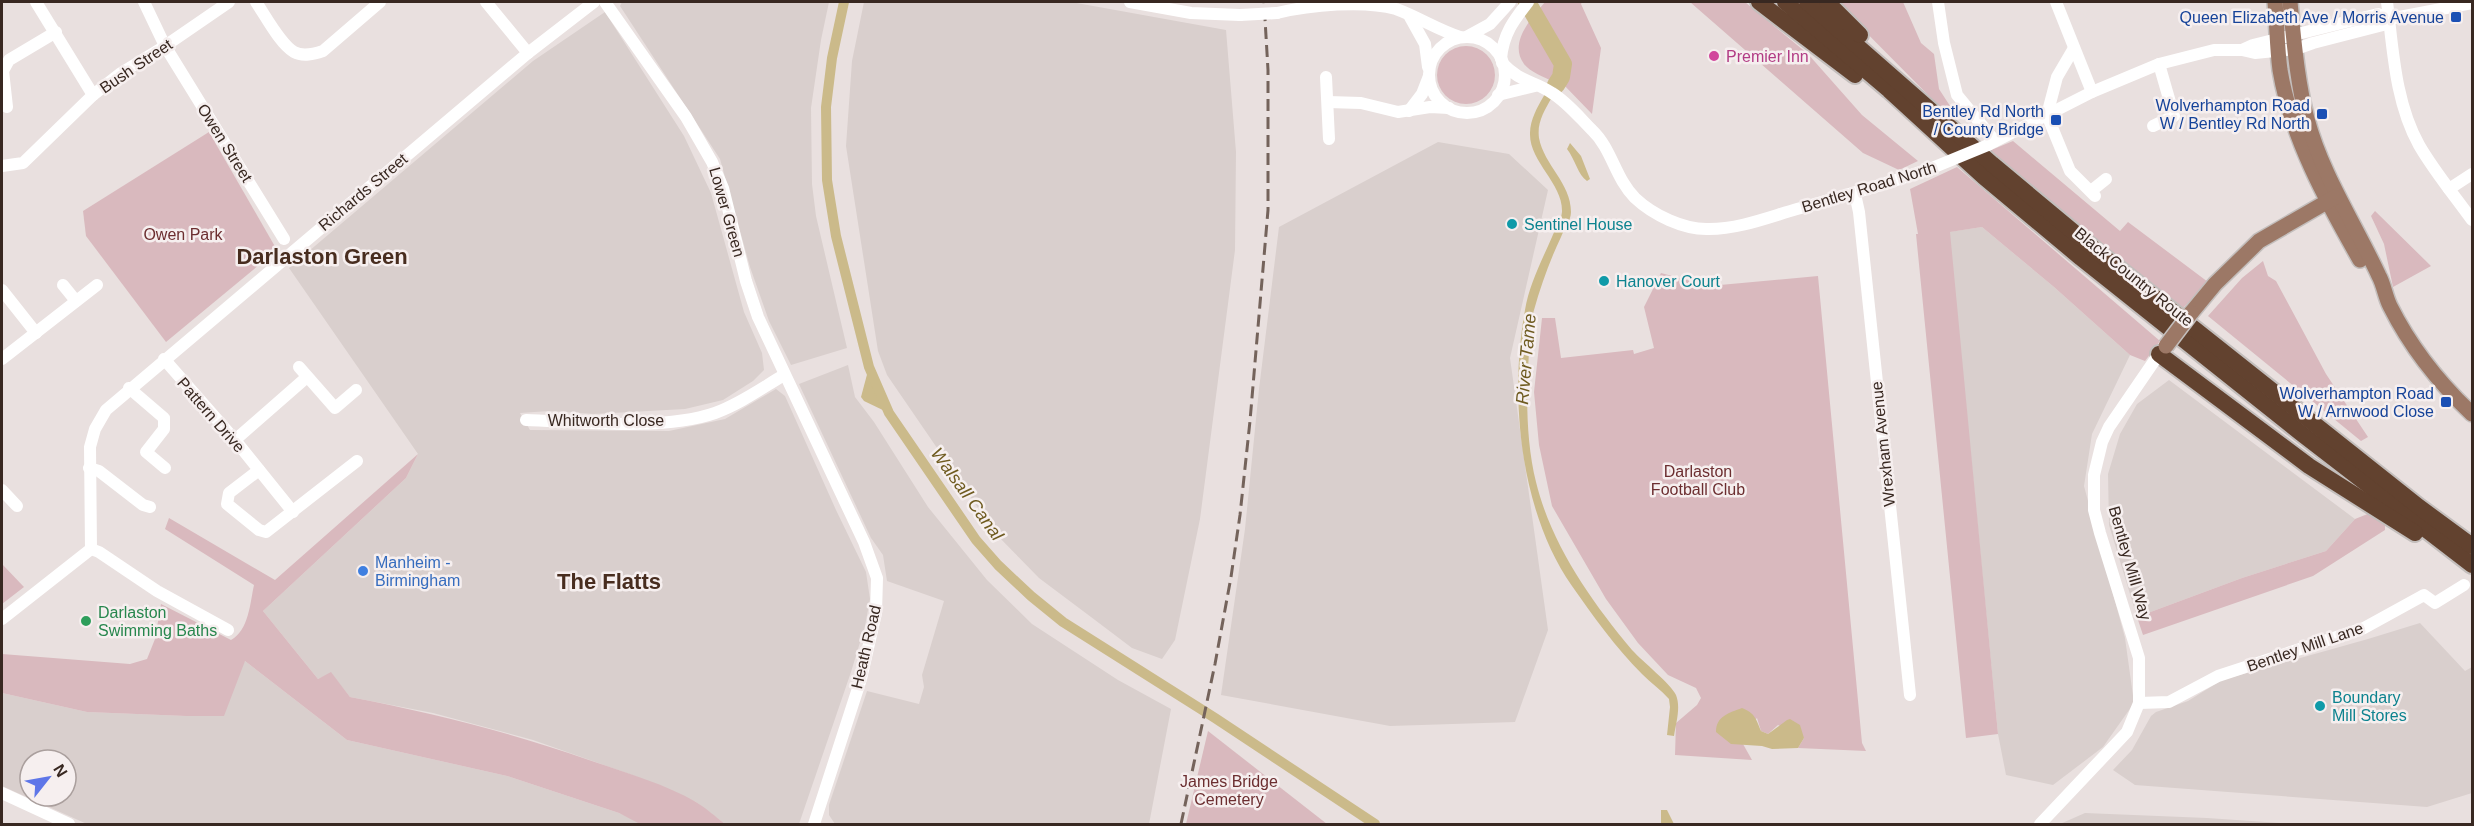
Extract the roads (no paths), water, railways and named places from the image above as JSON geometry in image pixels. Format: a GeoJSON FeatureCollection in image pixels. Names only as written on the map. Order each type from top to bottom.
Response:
{"type":"FeatureCollection","features":[{"type":"Feature","properties":{"kind":"highway"},"geometry":{"type":"LineString","coordinates":[[1759,2],[1933,132]]}},
{"type":"Feature","properties":{"kind":"highway","name":"Black Country Route"},"geometry":{"type":"LineString","coordinates":[[1785,2],[2091,266],[2472,566]]}},
{"type":"Feature","properties":{"kind":"highway","name":"Black Country Route"},"geometry":{"type":"LineString","coordinates":[[1807,2],[1913,96],[2100,254],[2419,507],[2472,546]]}},
{"type":"Feature","properties":{"kind":"highway"},"geometry":{"type":"LineString","coordinates":[[1827,2],[1872,47],[1913,96]]}},
{"type":"Feature","properties":{"kind":"highway"},"geometry":{"type":"LineString","coordinates":[[2163,350],[2309,466],[2472,566]]}},
{"type":"Feature","properties":{"kind":"main road"},"geometry":{"type":"LineString","coordinates":[[2275,2],[2280,69],[2301,141],[2333,198],[2372,282],[2388,303],[2427,366],[2472,414]]}},
{"type":"Feature","properties":{"kind":"main road"},"geometry":{"type":"LineString","coordinates":[[2290,2],[2300,88],[2307,120],[2333,198]]}},
{"type":"Feature","properties":{"kind":"main road","name":"Bentley Mill Way"},"geometry":{"type":"LineString","coordinates":[[2163,350],[2191,313],[2247,251],[2270,234],[2333,198]]}},
{"type":"Feature","properties":{"kind":"street"},"geometry":{"type":"LineString","coordinates":[[36,2],[93,95]]}},
{"type":"Feature","properties":{"kind":"street","name":"Owen Street"},"geometry":{"type":"LineString","coordinates":[[144,2],[165,46],[284,239]]}},
{"type":"Feature","properties":{"kind":"street","name":"Bush Street"},"geometry":{"type":"LineString","coordinates":[[2,166],[23,162],[93,95],[121,73],[229,2]]}},
{"type":"Feature","properties":{"kind":"street"},"geometry":{"type":"LineString","coordinates":[[256,2],[285,44],[295,52],[311,55],[323,51],[377,2]]}},
{"type":"Feature","properties":{"kind":"street"},"geometry":{"type":"LineString","coordinates":[[486,2],[528,53]]}},
{"type":"Feature","properties":{"kind":"street","name":"Richards Street"},"geometry":{"type":"LineString","coordinates":[[91,549],[90,447],[95,429],[106,410],[129,388],[528,53],[594,2]]}},
{"type":"Feature","properties":{"kind":"street","name":"Lower Green"},"geometry":{"type":"LineString","coordinates":[[605,2],[686,117],[712,162],[723,188],[750,292],[784,375]]}},
{"type":"Feature","properties":{"kind":"street"},"geometry":{"type":"LineString","coordinates":[[1130,2],[1191,13],[1240,15],[1369,3],[1388,6],[1440,31],[1486,42],[1502,61]]}},
{"type":"Feature","properties":{"kind":"street"},"geometry":{"type":"LineString","coordinates":[[1409,111],[1422,94],[1436,52],[1452,40],[1464,37],[1490,24],[1510,2]]}},
{"type":"Feature","properties":{"kind":"street"},"geometry":{"type":"LineString","coordinates":[[1498,96],[1504,75],[1502,61],[1505,35],[1528,2]]}},
{"type":"Feature","properties":{"kind":"street"},"geometry":{"type":"LineString","coordinates":[[1938,2],[1944,43],[1957,95],[1991,143]]}},
{"type":"Feature","properties":{"kind":"street"},"geometry":{"type":"LineString","coordinates":[[2056,2],[2092,92]]}},
{"type":"Feature","properties":{"kind":"street"},"geometry":{"type":"LineString","coordinates":[[2387,2],[2394,59],[2404,108],[2419,144],[2472,220]]}},
{"type":"Feature","properties":{"kind":"street","name":"Bentley Road North"},"geometry":{"type":"LineString","coordinates":[[1502,61],[1517,77],[1559,99],[1604,141],[1622,182],[1636,199],[1658,215],[1682,225],[1707,230],[1734,227],[1855,194],[1932,168],[1991,143],[2092,92],[2158,64],[2214,50],[2242,50],[2255,53],[2295,43],[2313,43],[2383,25],[2389,19],[2472,3]]}},
{"type":"Feature","properties":{"kind":"street"},"geometry":{"type":"LineString","coordinates":[[1407,14],[1425,44],[1429,76],[1437,98],[1449,108]]}},
{"type":"Feature","properties":{"kind":"street"},"geometry":{"type":"LineString","coordinates":[[7,107],[3,71],[9,60],[56,32]]}},
{"type":"Feature","properties":{"kind":"street"},"geometry":{"type":"LineString","coordinates":[[2074,48],[2057,77],[2047,115],[2070,171],[2093,193],[2106,179]]}},
{"type":"Feature","properties":{"kind":"street"},"geometry":{"type":"LineString","coordinates":[[2153,126],[2174,116],[2158,64]]}},
{"type":"Feature","properties":{"kind":"street"},"geometry":{"type":"LineString","coordinates":[[1326,77],[1329,139]]}},
{"type":"Feature","properties":{"kind":"street"},"geometry":{"type":"LineString","coordinates":[[1328,102],[1361,103],[1398,112],[1430,107],[1449,108],[1460,112],[1477,111],[1498,96],[1538,87]]}},
{"type":"Feature","properties":{"kind":"street"},"geometry":{"type":"LineString","coordinates":[[2449,189],[2472,174]]}},
{"type":"Feature","properties":{"kind":"street","name":"Wrexham Avenue"},"geometry":{"type":"LineString","coordinates":[[1855,194],[1859,212],[1910,695]]}},
{"type":"Feature","properties":{"kind":"street"},"geometry":{"type":"LineString","coordinates":[[63,285],[76,302]]}},
{"type":"Feature","properties":{"kind":"street"},"geometry":{"type":"LineString","coordinates":[[2,359],[97,285]]}},
{"type":"Feature","properties":{"kind":"street"},"geometry":{"type":"LineString","coordinates":[[2,290],[36,333]]}},
{"type":"Feature","properties":{"kind":"street","name":"Bentley Mill Way"},"geometry":{"type":"LineString","coordinates":[[2040,825],[2050,811],[2127,732],[2133,723],[2139,703],[2139,658],[2094,510],[2094,476],[2102,442],[2109,427],[2163,350]]}},
{"type":"Feature","properties":{"kind":"street","name":"Pattern Drive"},"geometry":{"type":"LineString","coordinates":[[164,359],[235,440],[293,512]]}},
{"type":"Feature","properties":{"kind":"street"},"geometry":{"type":"LineString","coordinates":[[299,367],[335,408],[356,390]]}},
{"type":"Feature","properties":{"kind":"street","name":"Whitworth Close"},"geometry":{"type":"LineString","coordinates":[[526,420],[624,424],[684,420],[713,414],[732,406],[784,375]]}},
{"type":"Feature","properties":{"kind":"street","name":"Heath Road"},"geometry":{"type":"LineString","coordinates":[[784,375],[864,542],[878,585],[872,637],[814,825]]}},
{"type":"Feature","properties":{"kind":"street"},"geometry":{"type":"LineString","coordinates":[[235,440],[307,377]]}},
{"type":"Feature","properties":{"kind":"street"},"geometry":{"type":"LineString","coordinates":[[129,388],[164,418],[164,429],[146,452],[165,468]]}},
{"type":"Feature","properties":{"kind":"street"},"geometry":{"type":"LineString","coordinates":[[259,470],[229,493],[227,504],[259,530],[266,532],[357,461]]}},
{"type":"Feature","properties":{"kind":"street"},"geometry":{"type":"LineString","coordinates":[[89,468],[99,471],[143,505],[150,507]]}},
{"type":"Feature","properties":{"kind":"street"},"geometry":{"type":"LineString","coordinates":[[3,494],[17,506]]}},
{"type":"Feature","properties":{"kind":"street"},"geometry":{"type":"LineString","coordinates":[[2,619],[91,549],[157,591],[228,630]]}},
{"type":"Feature","properties":{"kind":"street","name":"Bentley Mill Lane"},"geometry":{"type":"LineString","coordinates":[[2139,703],[2169,702],[2218,676],[2364,628],[2424,595],[2435,603],[2463,585]]}},
{"type":"Feature","properties":{"kind":"street"},"geometry":{"type":"LineString","coordinates":[[2,793],[69,825]]}},
{"type":"Feature","properties":{"kind":"water"},"geometry":{"type":"Polygon","coordinates":[[[1567,62],[1561,81],[1541,118],[1539,128],[1542,148],[1567,192],[1571,215],[1546,273],[1532,317],[1527,393],[1532,465],[1552,528],[1574,571],[1632,650],[1663,679],[1676,695],[1678,710],[1674,736],[1667,735],[1669,699],[1632,664],[1614,643],[1572,586],[1554,556],[1540,524],[1523,453],[1518,379],[1525,310],[1533,282],[1562,212],[1557,192],[1531,144],[1531,123],[1553,79],[1557,63],[1567,62]]]}},
{"type":"Feature","properties":{"kind":"water"},"geometry":{"type":"Polygon","coordinates":[[[1570,143],[1581,156],[1590,179],[1587,181],[1581,175],[1567,149],[1570,143]]]}},
{"type":"Feature","properties":{"kind":"water"},"geometry":{"type":"Polygon","coordinates":[[[869,367],[889,413],[864,401],[861,397],[869,367]]]}},
{"type":"Feature","properties":{"kind":"water"},"geometry":{"type":"Polygon","coordinates":[[[1742,708],[1752,714],[1761,731],[1768,734],[1790,719],[1800,725],[1804,738],[1798,748],[1772,749],[1731,744],[1716,732],[1718,722],[1724,716],[1742,708]]]}},
{"type":"Feature","properties":{"kind":"water"},"geometry":{"type":"Polygon","coordinates":[[[1661,810],[1667,810],[1674,824],[1661,824],[1661,810]]]}},
{"type":"Feature","properties":{"kind":"waterway","name":"Walsall Canal"},"geometry":{"type":"LineString","coordinates":[[844,2],[832,58],[826,107],[827,180],[836,236],[869,367],[889,413],[976,540],[998,565],[1031,596],[1063,622],[1215,718],[1375,824]]}},
{"type":"Feature","properties":{"kind":"waterway","name":"River Tame"},"geometry":{"type":"LineString","coordinates":[[1527,2],[1563,64],[1561,77],[1556,85]]}},
{"type":"Feature","properties":{"kind":"railway"},"geometry":{"type":"LineString","coordinates":[[1181,824],[1231,577],[1250,421],[1268,210],[1268,70],[1264,2]]}},
{"type":"Feature","properties":{"kind":"place","name":"Queen Elizabeth Ave / Morris Avenue"},"geometry":{"type":"Point","coordinates":[2456,17]}},
{"type":"Feature","properties":{"kind":"place","name":"Premier Inn"},"geometry":{"type":"Point","coordinates":[1714,56]}},
{"type":"Feature","properties":{"kind":"place","name":"Wolverhampton Road W / Bentley Rd North"},"geometry":{"type":"Point","coordinates":[2322,114]}},
{"type":"Feature","properties":{"kind":"place","name":"Bentley Rd North / County Bridge"},"geometry":{"type":"Point","coordinates":[2056,120]}},
{"type":"Feature","properties":{"kind":"place","name":"Sentinel House"},"geometry":{"type":"Point","coordinates":[1512,224]}},
{"type":"Feature","properties":{"kind":"place","name":"Hanover Court"},"geometry":{"type":"Point","coordinates":[1604,281]}},
{"type":"Feature","properties":{"kind":"place","name":"Wolverhampton Road W / Arnwood Close"},"geometry":{"type":"Point","coordinates":[2446,402]}},
{"type":"Feature","properties":{"kind":"place","name":"Manheim - Birmingham"},"geometry":{"type":"Point","coordinates":[363,571]}},
{"type":"Feature","properties":{"kind":"place","name":"Darlaston Swimming Baths"},"geometry":{"type":"Point","coordinates":[86,621]}},
{"type":"Feature","properties":{"kind":"place","name":"Boundary Mill Stores"},"geometry":{"type":"Point","coordinates":[2320,706]}},
{"type":"Feature","properties":{"kind":"district","name":"Darlaston Green"},"geometry":{"type":"Point","coordinates":[322,256]}},
{"type":"Feature","properties":{"kind":"district","name":"The Flatts"},"geometry":{"type":"Point","coordinates":[609,581]}},
{"type":"Feature","properties":{"kind":"park label","name":"Owen Park"},"geometry":{"type":"Point","coordinates":[183,234]}},
{"type":"Feature","properties":{"kind":"park label","name":"Darlaston Football Club"},"geometry":{"type":"Point","coordinates":[1698,480]}},
{"type":"Feature","properties":{"kind":"park label","name":"James Bridge Cemetery"},"geometry":{"type":"Point","coordinates":[1229,790]}}]}
